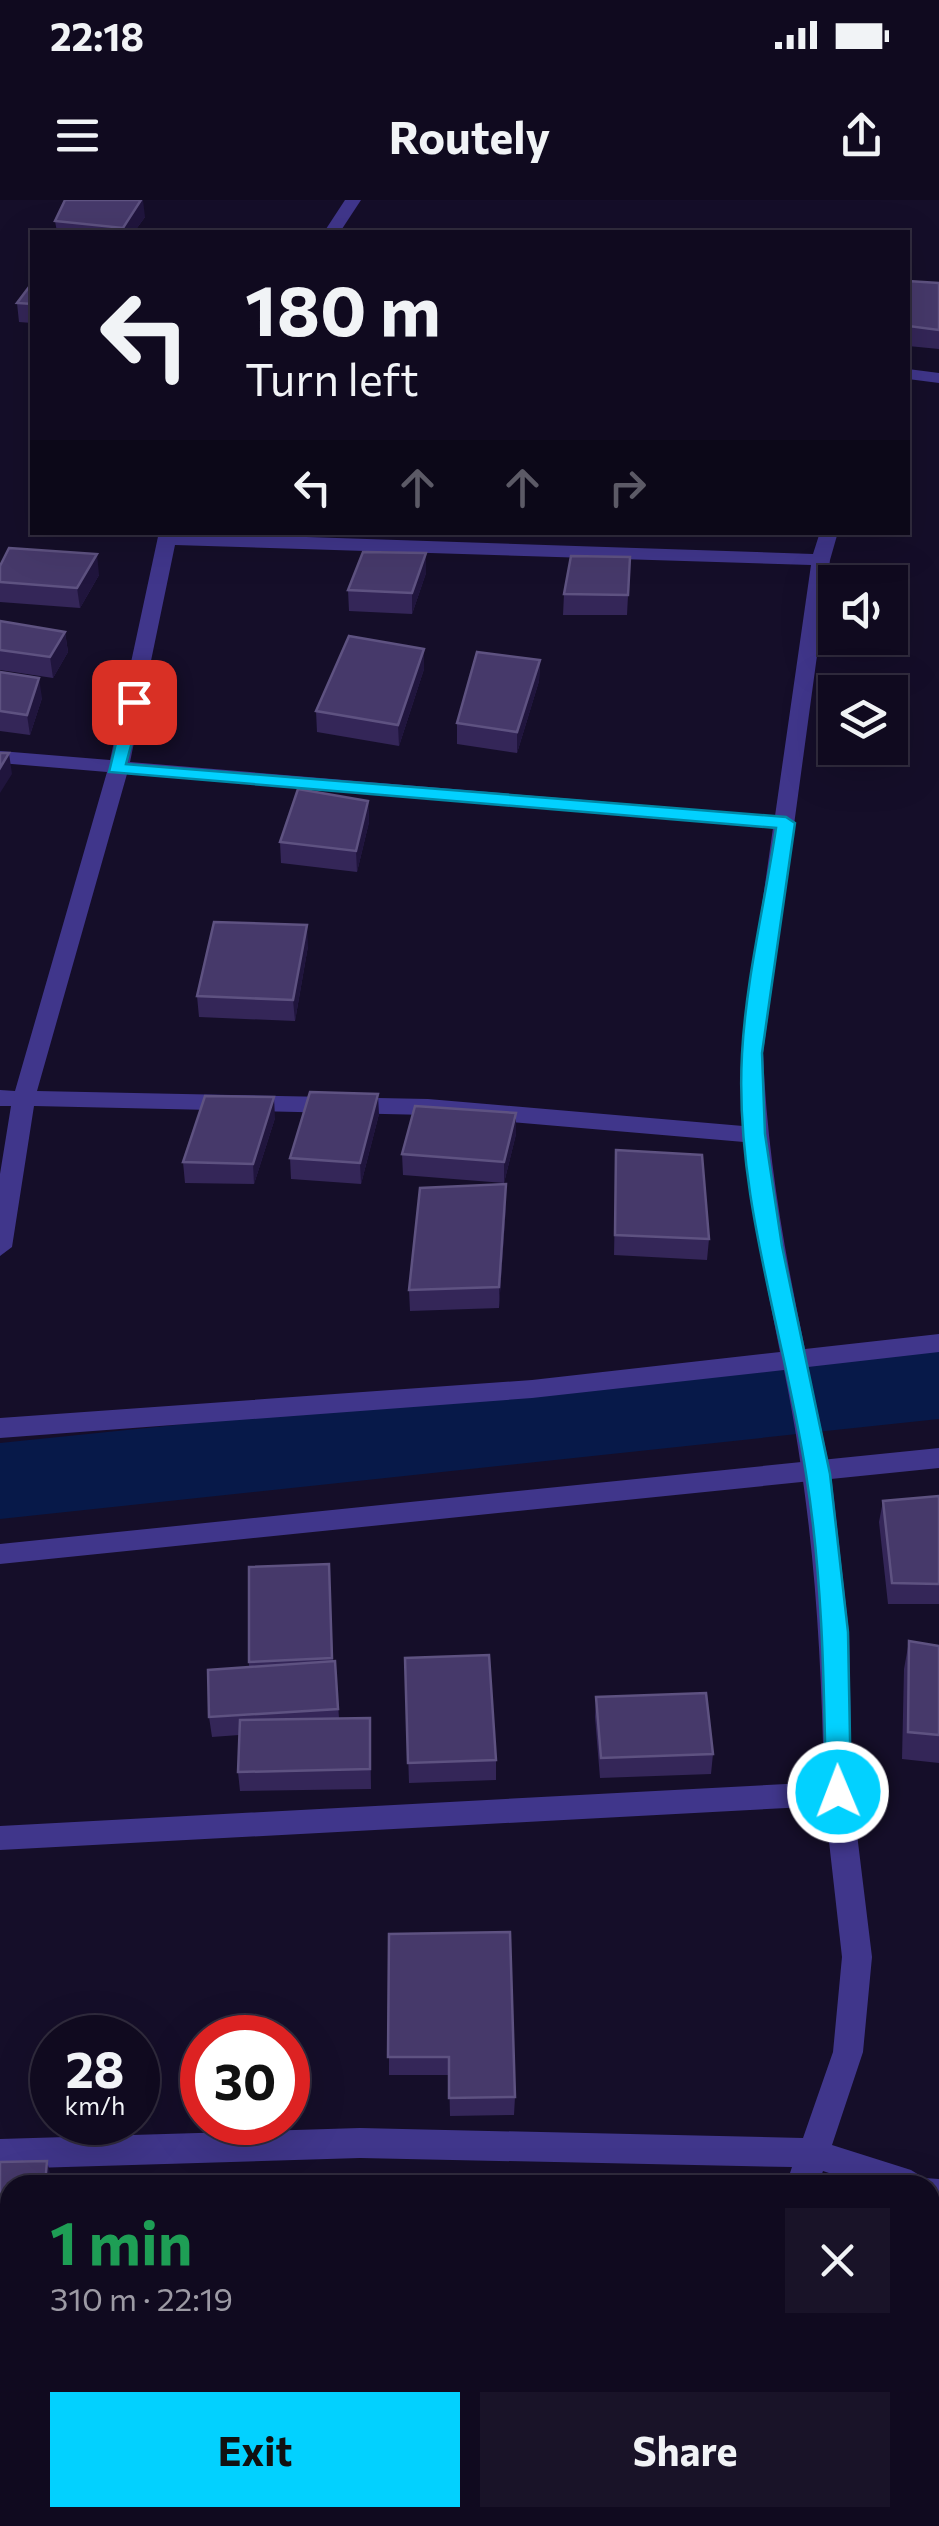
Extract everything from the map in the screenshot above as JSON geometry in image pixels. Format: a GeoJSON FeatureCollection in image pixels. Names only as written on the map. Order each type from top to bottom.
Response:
{"type":"FeatureCollection","features":[{"type":"Feature","properties":{"kind":"street"},"geometry":{"type":"LineString","coordinates":[[333,230],[353,200]]}},
{"type":"Feature","properties":{"kind":"street"},"geometry":{"type":"LineString","coordinates":[[910,374],[939,378]]}},
{"type":"Feature","properties":{"kind":"street"},"geometry":{"type":"LineString","coordinates":[[805,2175],[848,2052],[857,1957],[838,1792],[835,1632],[816,1460],[771,1246],[755,1134],[752,1053],[821,560],[828,535]]}},
{"type":"Feature","properties":{"kind":"street"},"geometry":{"type":"LineString","coordinates":[[0,1247],[24,1098],[96,857],[134,702],[167,536],[821,560]]}},
{"type":"Feature","properties":{"kind":"street"},"geometry":{"type":"LineString","coordinates":[[0,756],[786,823]]}},
{"type":"Feature","properties":{"kind":"street"},"geometry":{"type":"LineString","coordinates":[[0,1098],[428,1107],[755,1134]]}},
{"type":"Feature","properties":{"kind":"street"},"geometry":{"type":"LineString","coordinates":[[0,1428],[797,1369],[939,1343]]}},
{"type":"Feature","properties":{"kind":"street"},"geometry":{"type":"LineString","coordinates":[[0,1554],[816,1460],[939,1458]]}},
{"type":"Feature","properties":{"kind":"street"},"geometry":{"type":"LineString","coordinates":[[0,1838],[838,1792]]}},
{"type":"Feature","properties":{"kind":"street"},"geometry":{"type":"LineString","coordinates":[[0,2154],[360,2144],[811,2153],[880,2175]]}},
{"type":"Feature","properties":{"kind":"building"},"geometry":{"type":"Polygon","coordinates":[[[65,200],[141,200],[123,228],[55,221],[65,200]]]}},
{"type":"Feature","properties":{"kind":"building"},"geometry":{"type":"Polygon","coordinates":[[[910,281],[939,283],[939,330],[910,326],[910,281]]]}},
{"type":"Feature","properties":{"kind":"building"},"geometry":{"type":"Polygon","coordinates":[[[30,286],[30,304],[17,303],[30,286]]]}},
{"type":"Feature","properties":{"kind":"building"},"geometry":{"type":"Polygon","coordinates":[[[9,548],[97,554],[77,588],[0,582],[0,566],[9,548]]]}},
{"type":"Feature","properties":{"kind":"building"},"geometry":{"type":"Polygon","coordinates":[[[363,552],[426,553],[412,593],[348,590],[363,552]]]}},
{"type":"Feature","properties":{"kind":"building"},"geometry":{"type":"Polygon","coordinates":[[[571,556],[630,557],[628,595],[564,594],[571,556]]]}},
{"type":"Feature","properties":{"kind":"building"},"geometry":{"type":"Polygon","coordinates":[[[0,621],[65,632],[50,657],[0,650],[0,621]]]}},
{"type":"Feature","properties":{"kind":"building"},"geometry":{"type":"Polygon","coordinates":[[[349,636],[424,649],[398,725],[316,711],[349,636]]]}},
{"type":"Feature","properties":{"kind":"building"},"geometry":{"type":"Polygon","coordinates":[[[477,652],[540,660],[517,732],[457,723],[477,652]]]}},
{"type":"Feature","properties":{"kind":"building"},"geometry":{"type":"Polygon","coordinates":[[[0,672],[39,678],[27,715],[0,711],[0,672]]]}},
{"type":"Feature","properties":{"kind":"building"},"geometry":{"type":"Polygon","coordinates":[[[0,753],[9,753],[0,768],[0,753]]]}},
{"type":"Feature","properties":{"kind":"building"},"geometry":{"type":"Polygon","coordinates":[[[298,789],[368,801],[356,851],[280,842],[298,789]]]}},
{"type":"Feature","properties":{"kind":"building"},"geometry":{"type":"Polygon","coordinates":[[[214,922],[307,925],[293,1000],[197,996],[214,922]]]}},
{"type":"Feature","properties":{"kind":"building"},"geometry":{"type":"Polygon","coordinates":[[[310,1092],[378,1094],[360,1163],[290,1158],[310,1092]]]}},
{"type":"Feature","properties":{"kind":"building"},"geometry":{"type":"Polygon","coordinates":[[[205,1096],[274,1097],[253,1164],[183,1162],[205,1096]]]}},
{"type":"Feature","properties":{"kind":"building"},"geometry":{"type":"Polygon","coordinates":[[[415,1106],[516,1113],[504,1162],[402,1154],[415,1106]]]}},
{"type":"Feature","properties":{"kind":"building"},"geometry":{"type":"Polygon","coordinates":[[[616,1150],[702,1155],[709,1239],[615,1235],[616,1150]]]}},
{"type":"Feature","properties":{"kind":"building"},"geometry":{"type":"Polygon","coordinates":[[[506,1184],[499,1287],[409,1290],[420,1188],[506,1184]]]}},
{"type":"Feature","properties":{"kind":"building"},"geometry":{"type":"Polygon","coordinates":[[[939,1496],[939,1584],[892,1583],[883,1501],[939,1496]]]}},
{"type":"Feature","properties":{"kind":"building"},"geometry":{"type":"Polygon","coordinates":[[[329,1564],[332,1658],[249,1662],[249,1567],[329,1564]]]}},
{"type":"Feature","properties":{"kind":"building"},"geometry":{"type":"Polygon","coordinates":[[[909,1641],[939,1646],[939,1735],[908,1732],[909,1641]]]}},
{"type":"Feature","properties":{"kind":"building"},"geometry":{"type":"Polygon","coordinates":[[[489,1655],[496,1760],[408,1763],[405,1658],[489,1655]]]}},
{"type":"Feature","properties":{"kind":"building"},"geometry":{"type":"Polygon","coordinates":[[[335,1661],[338,1709],[209,1717],[208,1670],[335,1661]]]}},
{"type":"Feature","properties":{"kind":"building"},"geometry":{"type":"Polygon","coordinates":[[[706,1693],[713,1754],[601,1758],[596,1697],[706,1693]]]}},
{"type":"Feature","properties":{"kind":"building"},"geometry":{"type":"Polygon","coordinates":[[[370,1718],[370,1769],[238,1772],[240,1720],[370,1718]]]}},
{"type":"Feature","properties":{"kind":"building"},"geometry":{"type":"Polygon","coordinates":[[[510,1932],[515,2097],[449,2098],[449,2057],[388,2057],[389,1934],[510,1932]]]}},
{"type":"Feature","properties":{"kind":"building"},"geometry":{"type":"Polygon","coordinates":[[[47,2161],[46,2175],[0,2175],[0,2162],[47,2161]]]}},
{"type":"Feature","properties":{"kind":"waterway"},"geometry":{"type":"LineString","coordinates":[[0,1481],[939,1383]]}},
{"type":"Feature","properties":{"kind":"route"},"geometry":{"type":"LineString","coordinates":[[134,702],[116,768],[786,823],[752,1053],[755,1134],[771,1246],[818,1474],[835,1632],[838,1792]]}}]}
